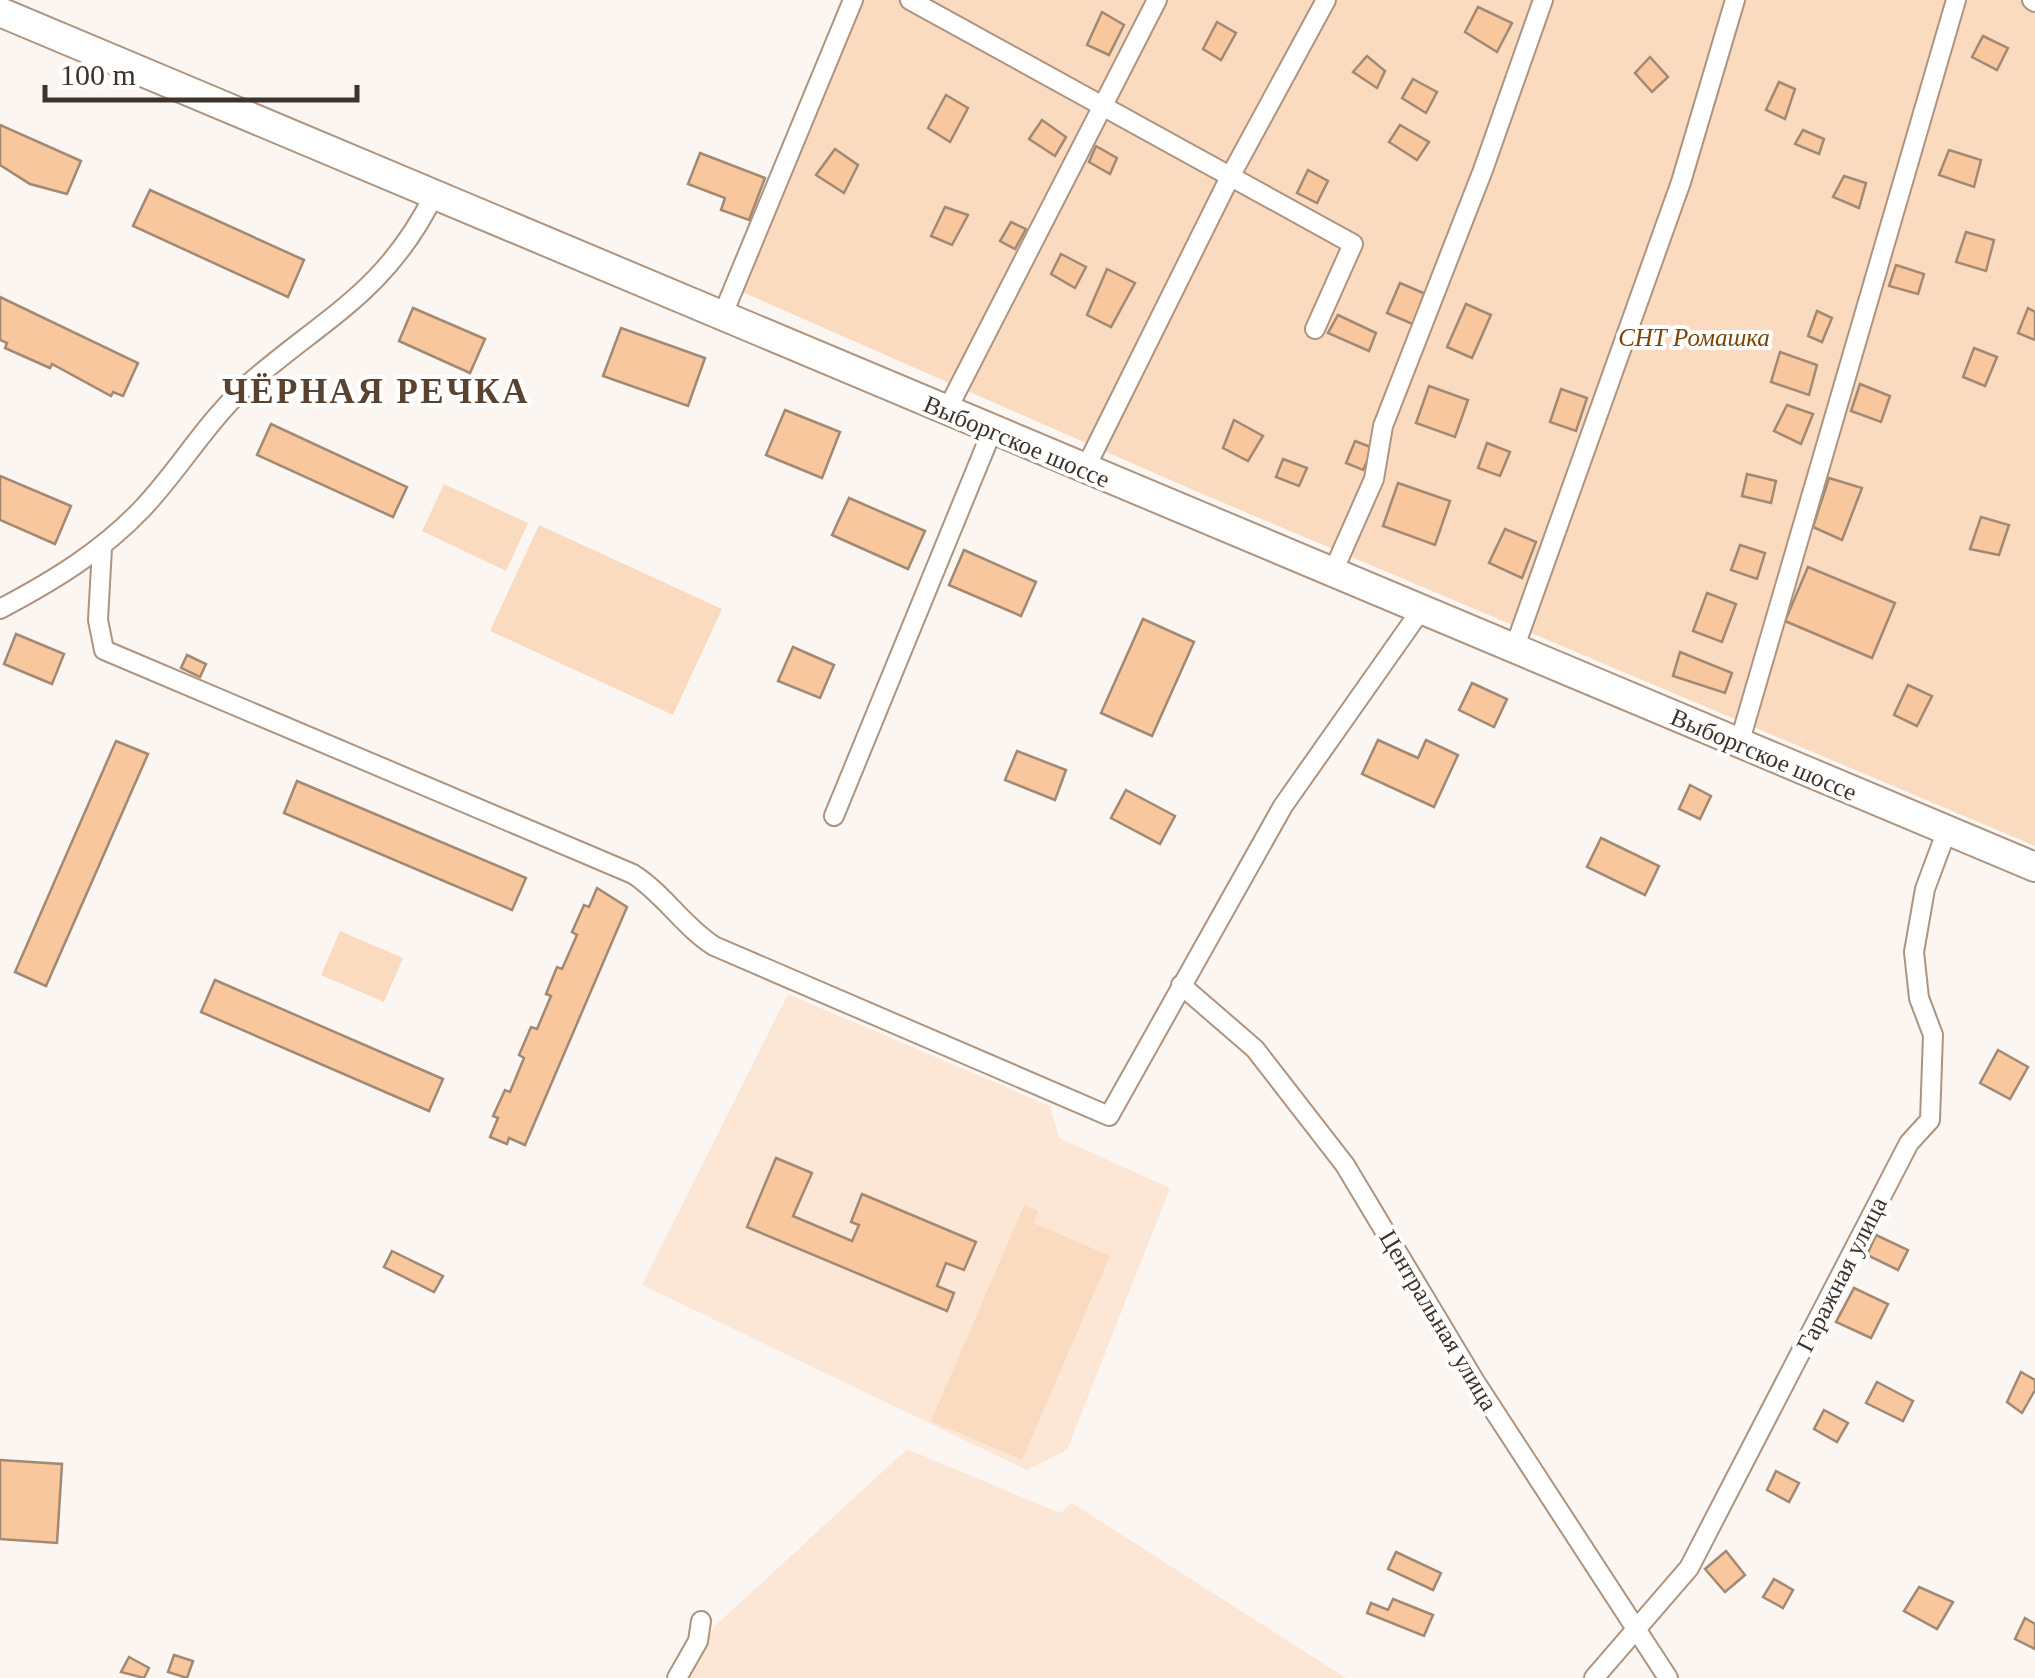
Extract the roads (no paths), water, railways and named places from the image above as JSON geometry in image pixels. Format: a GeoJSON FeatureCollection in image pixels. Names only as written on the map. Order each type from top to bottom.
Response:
{"type":"FeatureCollection","features":[{"type":"Feature","properties":{"kind":"main road","name":"Выборгское шоссе"},"geometry":{"type":"LineString","coordinates":[[0,12],[1738,744],[1948,830],[2033,859]]}},
{"type":"Feature","properties":{"kind":"street"},"geometry":{"type":"LineString","coordinates":[[722,314],[854,0]]}},
{"type":"Feature","properties":{"kind":"street"},"geometry":{"type":"LineString","coordinates":[[910,0],[1353,244],[1314,328]]}},
{"type":"Feature","properties":{"kind":"street"},"geometry":{"type":"LineString","coordinates":[[946,412],[1157,0]]}},
{"type":"Feature","properties":{"kind":"street"},"geometry":{"type":"LineString","coordinates":[[1084,469],[1231,175],[1326,0]]}},
{"type":"Feature","properties":{"kind":"street"},"geometry":{"type":"LineString","coordinates":[[1332,574],[1374,479],[1383,426],[1484,170],[1543,0]]}},
{"type":"Feature","properties":{"kind":"street"},"geometry":{"type":"LineString","coordinates":[[1514,648],[1680,182],[1735,0]]}},
{"type":"Feature","properties":{"kind":"street"},"geometry":{"type":"LineString","coordinates":[[1738,744],[1956,0]]}},
{"type":"Feature","properties":{"kind":"street"},"geometry":{"type":"LineString","coordinates":[[0,609],[102,548],[144,507],[201,431],[245,387],[374,286],[417,230],[434,195]]}},
{"type":"Feature","properties":{"kind":"street"},"geometry":{"type":"LineString","coordinates":[[834,816],[992,431]]}},
{"type":"Feature","properties":{"kind":"street"},"geometry":{"type":"LineString","coordinates":[[102,548],[98,620],[104,650],[633,874],[652,886],[687,928],[714,946],[1109,1116],[1284,806],[1421,610]]}},
{"type":"Feature","properties":{"kind":"street","name":"Гаражная улица"},"geometry":{"type":"LineString","coordinates":[[1594,1678],[1689,1568],[1910,1143],[1930,1120],[1933,1035],[1919,998],[1914,952],[1925,889],[1948,830]]}},
{"type":"Feature","properties":{"kind":"street","name":"Центральная улица"},"geometry":{"type":"LineString","coordinates":[[1181,985],[1254,1049],[1346,1164],[1474,1380],[1668,1678]]}},
{"type":"Feature","properties":{"kind":"street"},"geometry":{"type":"LineString","coordinates":[[677,1678],[698,1641],[702,1621]]}},
{"type":"Feature","properties":{"kind":"district","name":"ЧЁРНАЯ РЕЧКА"},"geometry":{"type":"Point","coordinates":[376,391]}},
{"type":"Feature","properties":{"kind":"park label","name":"СНТ Ромашка"},"geometry":{"type":"Point","coordinates":[1694,337]}}]}
